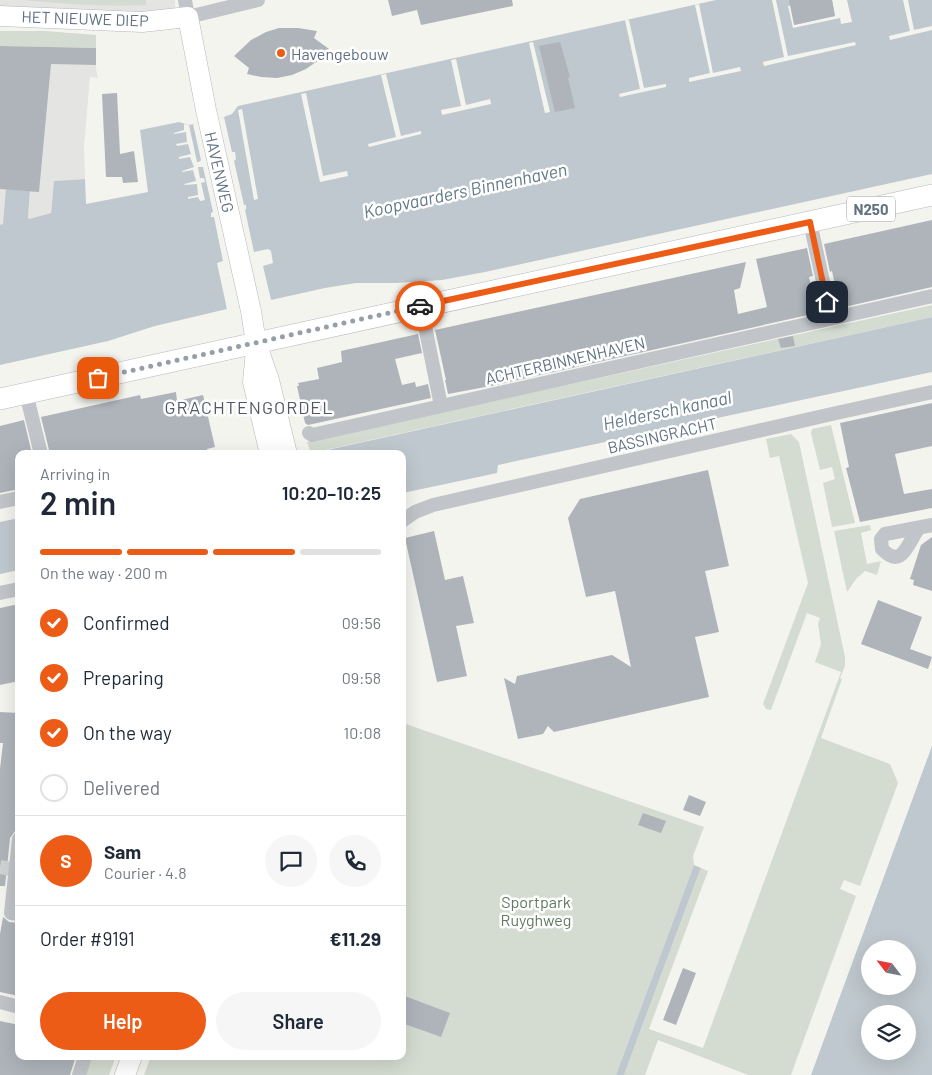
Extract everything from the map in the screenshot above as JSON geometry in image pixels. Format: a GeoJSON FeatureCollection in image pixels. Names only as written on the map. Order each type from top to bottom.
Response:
{"type":"FeatureCollection","features":[{"type":"Feature","properties":{"kind":"main road","name":"N250"},"geometry":{"type":"LineString","coordinates":[[0,400],[932,195]]}},
{"type":"Feature","properties":{"kind":"street","name":"HET NIEUWE DIEP"},"geometry":{"type":"LineString","coordinates":[[0,16],[142,22],[187,8],[258,0]]}},
{"type":"Feature","properties":{"kind":"street","name":"HAVENWEG"},"geometry":{"type":"LineString","coordinates":[[187,8],[206,110],[250,304],[256,343],[269,380],[286,450]]}},
{"type":"Feature","properties":{"kind":"street"},"geometry":{"type":"LineString","coordinates":[[810,222],[831,318]]}},
{"type":"Feature","properties":{"kind":"street","name":"ACHTERBINNENHAVEN"},"geometry":{"type":"LineString","coordinates":[[308,433],[312,436],[932,296]]}},
{"type":"Feature","properties":{"kind":"street"},"geometry":{"type":"LineString","coordinates":[[421,306],[441,406]]}},
{"type":"Feature","properties":{"kind":"street","name":"HAVENWEG"},"geometry":{"type":"LineString","coordinates":[[256,343],[253,382],[269,450]]}},
{"type":"Feature","properties":{"kind":"street","name":"BASSINGRACHT"},"geometry":{"type":"LineString","coordinates":[[406,518],[433,505],[932,392]]}},
{"type":"Feature","properties":{"kind":"street"},"geometry":{"type":"LineString","coordinates":[[26,393],[40,450]]}},
{"type":"Feature","properties":{"kind":"street"},"geometry":{"type":"LineString","coordinates":[[0,502],[15,499]]}},
{"type":"Feature","properties":{"kind":"street"},"geometry":{"type":"LineString","coordinates":[[0,593],[15,590]]}},
{"type":"Feature","properties":{"kind":"street"},"geometry":{"type":"LineString","coordinates":[[15,859],[11,913],[15,914]]}},
{"type":"Feature","properties":{"kind":"street"},"geometry":{"type":"LineString","coordinates":[[0,1002],[15,1006]]}},
{"type":"Feature","properties":{"kind":"street"},"geometry":{"type":"LineString","coordinates":[[79,1075],[84,1060]]}},
{"type":"Feature","properties":{"kind":"street"},"geometry":{"type":"LineString","coordinates":[[125,1075],[131,1060]]}},
{"type":"Feature","properties":{"kind":"shaded area"},"geometry":{"type":"Polygon","coordinates":[[[0,0],[175,0],[175,9],[141,14],[0,8],[0,0]]]}},
{"type":"Feature","properties":{"kind":"shaded area"},"geometry":{"type":"Polygon","coordinates":[[[0,46],[96,48],[98,78],[90,77],[84,147],[85,179],[54,181],[51,213],[29,219],[30,192],[3,225],[0,225],[0,46]]]}},
{"type":"Feature","properties":{"kind":"green space"},"geometry":{"type":"Polygon","coordinates":[[[24,0],[146,0],[146,5],[85,5],[24,0]]]}},
{"type":"Feature","properties":{"kind":"green space"},"geometry":{"type":"Polygon","coordinates":[[[0,31],[45,31],[96,35],[96,48],[0,46],[0,31]]]}},
{"type":"Feature","properties":{"kind":"green space"},"geometry":{"type":"Polygon","coordinates":[[[932,305],[932,317],[325,450],[310,450],[307,442],[932,305]]]}},
{"type":"Feature","properties":{"kind":"green space"},"geometry":{"type":"Polygon","coordinates":[[[831,425],[855,523],[832,527],[823,483],[835,479],[832,467],[820,470],[811,433],[812,429],[831,425]]]}},
{"type":"Feature","properties":{"kind":"green space"},"geometry":{"type":"Polygon","coordinates":[[[791,434],[799,442],[845,657],[845,666],[840,678],[842,679],[821,738],[890,764],[898,783],[860,886],[844,880],[840,889],[856,896],[791,1075],[748,1075],[658,1040],[645,1075],[624,1075],[701,868],[708,871],[649,1029],[703,1048],[841,672],[815,662],[821,644],[818,624],[820,618],[807,613],[771,710],[766,709],[763,704],[808,583],[779,456],[770,458],[766,439],[791,434]]]}},
{"type":"Feature","properties":{"kind":"green space"},"geometry":{"type":"Polygon","coordinates":[[[870,525],[871,530],[861,533],[867,564],[881,561],[877,575],[865,571],[856,579],[847,592],[834,531],[870,525]]]}},
{"type":"Feature","properties":{"kind":"green space","name":"Sportpark Ruyghweg"},"geometry":{"type":"Polygon","coordinates":[[[406,724],[704,827],[693,856],[694,865],[616,1075],[144,1075],[150,1060],[406,1060],[406,724]]]}},
{"type":"Feature","properties":{"kind":"green space"},"geometry":{"type":"Polygon","coordinates":[[[87,1060],[115,1060],[109,1075],[82,1075],[87,1060]]]}},
{"type":"Feature","properties":{"kind":"water","name":"Koopvaarders Binnenhaven"},"geometry":{"type":"Polygon","coordinates":[[[716,0],[932,0],[932,174],[442,280],[356,283],[271,300],[269,294],[226,303],[227,309],[155,326],[108,341],[0,365],[0,225],[3,224],[6,189],[30,191],[29,219],[51,213],[54,181],[85,179],[86,204],[148,192],[140,130],[179,122],[189,125],[232,114],[238,106],[716,0]]]}},
{"type":"Feature","properties":{"kind":"water","name":"Heldersch kanaal"},"geometry":{"type":"Polygon","coordinates":[[[932,317],[932,372],[498,465],[497,473],[406,492],[406,450],[327,450],[932,317]]]}},
{"type":"Feature","properties":{"kind":"water"},"geometry":{"type":"Polygon","coordinates":[[[15,519],[15,571],[0,574],[0,522],[15,519]]]}},
{"type":"Feature","properties":{"kind":"water"},"geometry":{"type":"Polygon","coordinates":[[[932,746],[932,1075],[811,1075],[932,746]]]}},
{"type":"Feature","properties":{"kind":"water"},"geometry":{"type":"Polygon","coordinates":[[[694,865],[701,868],[624,1075],[616,1075],[694,865]]]}},
{"type":"Feature","properties":{"kind":"pier"},"geometry":{"type":"Polygon","coordinates":[[[772,0],[776,0],[788,56],[855,42],[856,45],[764,66],[763,62],[784,57],[772,0]]]}},
{"type":"Feature","properties":{"kind":"pier"},"geometry":{"type":"Polygon","coordinates":[[[818,0],[794,25],[835,16],[832,0],[847,0],[852,22],[841,24],[840,18],[793,28],[788,6],[818,0]]]}},
{"type":"Feature","properties":{"kind":"pier"},"geometry":{"type":"Polygon","coordinates":[[[903,0],[908,0],[914,30],[932,26],[932,30],[890,40],[889,36],[910,31],[903,0]]]}},
{"type":"Feature","properties":{"kind":"pier"},"geometry":{"type":"Polygon","coordinates":[[[699,4],[713,73],[740,67],[741,71],[689,82],[689,78],[710,73],[695,5],[699,4]]]}},
{"type":"Feature","properties":{"kind":"pier"},"geometry":{"type":"Polygon","coordinates":[[[625,20],[629,20],[644,88],[666,84],[666,87],[620,97],[619,94],[640,89],[625,20]]]}},
{"type":"Feature","properties":{"kind":"pier"},"geometry":{"type":"Polygon","coordinates":[[[533,42],[550,112],[545,113],[529,43],[533,42]]]}},
{"type":"Feature","properties":{"kind":"pier"},"geometry":{"type":"Polygon","coordinates":[[[456,59],[466,105],[490,99],[491,104],[442,115],[441,110],[461,106],[451,60],[456,59]]]}},
{"type":"Feature","properties":{"kind":"pier"},"geometry":{"type":"Polygon","coordinates":[[[386,74],[401,136],[421,131],[421,134],[369,147],[368,144],[396,137],[381,75],[386,74]]]}},
{"type":"Feature","properties":{"kind":"pier"},"geometry":{"type":"Polygon","coordinates":[[[306,93],[323,176],[347,171],[348,176],[320,182],[301,94],[306,93]]]}},
{"type":"Feature","properties":{"kind":"pier"},"geometry":{"type":"Polygon","coordinates":[[[242,109],[258,199],[254,200],[238,110],[242,109]]]}},
{"type":"Feature","properties":{"kind":"pier"},"geometry":{"type":"Polygon","coordinates":[[[224,117],[232,152],[235,152],[236,159],[234,161],[244,205],[246,205],[245,210],[254,252],[268,249],[271,251],[273,263],[263,266],[271,300],[268,300],[267,297],[229,304],[230,309],[227,309],[217,263],[223,261],[214,217],[211,217],[213,212],[203,167],[198,167],[200,178],[204,178],[205,182],[201,183],[205,200],[200,201],[198,197],[188,199],[188,197],[198,195],[197,184],[185,185],[196,181],[193,170],[182,171],[194,167],[190,157],[179,159],[179,157],[191,154],[188,144],[177,146],[176,144],[187,142],[186,132],[174,134],[184,130],[184,124],[189,125],[197,162],[199,162],[201,160],[193,124],[224,117]]]}},
{"type":"Feature","properties":{"kind":"building"},"geometry":{"type":"Polygon","coordinates":[[[388,0],[512,0],[513,6],[421,25],[417,10],[392,16],[388,0]]]}},
{"type":"Feature","properties":{"kind":"building"},"geometry":{"type":"Polygon","coordinates":[[[789,0],[832,0],[835,16],[794,25],[789,0]]]}},
{"type":"Feature","properties":{"kind":"building","name":"Havengebouw"},"geometry":{"type":"Polygon","coordinates":[[[279,28],[317,31],[314,38],[329,49],[319,60],[306,69],[292,75],[277,78],[247,74],[249,68],[234,56],[251,40],[279,28]]]}},
{"type":"Feature","properties":{"kind":"building"},"geometry":{"type":"Polygon","coordinates":[[[560,42],[570,77],[568,78],[575,108],[555,112],[539,46],[560,42]]]}},
{"type":"Feature","properties":{"kind":"building"},"geometry":{"type":"Polygon","coordinates":[[[0,46],[96,48],[96,65],[51,64],[39,192],[0,189],[0,46]]]}},
{"type":"Feature","properties":{"kind":"building"},"geometry":{"type":"Polygon","coordinates":[[[117,93],[120,154],[134,151],[138,182],[123,183],[122,177],[106,177],[102,94],[117,93]]]}},
{"type":"Feature","properties":{"kind":"building"},"geometry":{"type":"Polygon","coordinates":[[[932,220],[932,287],[840,308],[824,244],[932,220]]]}},
{"type":"Feature","properties":{"kind":"building"},"geometry":{"type":"Polygon","coordinates":[[[807,248],[813,276],[809,277],[817,313],[496,385],[448,394],[435,330],[746,262],[740,288],[734,290],[738,314],[767,307],[756,259],[807,248]]]}},
{"type":"Feature","properties":{"kind":"building"},"geometry":{"type":"Polygon","coordinates":[[[418,334],[422,353],[395,359],[402,385],[415,382],[416,387],[428,384],[431,398],[308,425],[305,423],[297,386],[299,386],[298,383],[319,379],[317,368],[342,362],[341,351],[418,334]]]}},
{"type":"Feature","properties":{"kind":"building"},"geometry":{"type":"Polygon","coordinates":[[[793,336],[795,346],[781,348],[778,339],[793,336]]]}},
{"type":"Feature","properties":{"kind":"building"},"geometry":{"type":"Polygon","coordinates":[[[176,392],[177,401],[203,395],[215,447],[207,450],[49,450],[41,417],[140,395],[141,399],[176,392]]]}},
{"type":"Feature","properties":{"kind":"building"},"geometry":{"type":"Polygon","coordinates":[[[932,403],[932,446],[895,454],[904,494],[932,489],[932,508],[860,522],[846,468],[849,467],[840,423],[932,403]]]}},
{"type":"Feature","properties":{"kind":"building"},"geometry":{"type":"Polygon","coordinates":[[[24,420],[31,450],[15,450],[15,490],[0,493],[0,426],[24,420]]]}},
{"type":"Feature","properties":{"kind":"building"},"geometry":{"type":"Polygon","coordinates":[[[708,470],[729,566],[705,571],[719,632],[695,637],[709,697],[554,732],[548,726],[543,734],[518,739],[504,678],[515,684],[517,676],[612,655],[631,667],[615,591],[586,597],[568,518],[580,499],[708,470]]]}},
{"type":"Feature","properties":{"kind":"building"},"geometry":{"type":"Polygon","coordinates":[[[434,531],[445,580],[463,576],[474,623],[456,626],[467,676],[437,682],[406,538],[434,531]]]}},
{"type":"Feature","properties":{"kind":"building"},"geometry":{"type":"Polygon","coordinates":[[[932,537],[932,591],[913,585],[914,580],[910,579],[921,545],[932,537]]]}},
{"type":"Feature","properties":{"kind":"building"},"geometry":{"type":"Polygon","coordinates":[[[878,600],[922,617],[910,649],[932,657],[928,669],[861,644],[878,600]]]}},
{"type":"Feature","properties":{"kind":"building"},"geometry":{"type":"Polygon","coordinates":[[[15,605],[15,682],[0,685],[0,608],[15,605]]]}},
{"type":"Feature","properties":{"kind":"building"},"geometry":{"type":"Polygon","coordinates":[[[0,712],[15,713],[15,831],[10,838],[5,886],[0,886],[0,769],[3,743],[0,743],[0,712]]]}},
{"type":"Feature","properties":{"kind":"building"},"geometry":{"type":"Polygon","coordinates":[[[689,795],[706,802],[700,816],[683,810],[689,795]]]}},
{"type":"Feature","properties":{"kind":"building"},"geometry":{"type":"Polygon","coordinates":[[[643,813],[666,821],[661,833],[638,825],[643,813]]]}},
{"type":"Feature","properties":{"kind":"building"},"geometry":{"type":"Polygon","coordinates":[[[3,917],[9,922],[15,923],[15,995],[0,992],[0,934],[3,917]]]}},
{"type":"Feature","properties":{"kind":"building"},"geometry":{"type":"Polygon","coordinates":[[[683,968],[696,973],[676,1025],[663,1020],[683,968]]]}},
{"type":"Feature","properties":{"kind":"building"},"geometry":{"type":"Polygon","coordinates":[[[406,996],[450,1013],[441,1037],[406,1024],[406,996]]]}},
{"type":"Feature","properties":{"kind":"building"},"geometry":{"type":"Polygon","coordinates":[[[0,1021],[15,1024],[15,1060],[75,1060],[70,1075],[0,1075],[0,1021]]]}},
{"type":"Feature","properties":{"kind":"tunnel"},"geometry":{"type":"LineString","coordinates":[[0,867],[11,869]]}},
{"type":"Feature","properties":{"kind":"way so far"},"geometry":{"type":"LineString","coordinates":[[98,378],[420,306]]}},
{"type":"Feature","properties":{"kind":"place","name":"Havengebouw"},"geometry":{"type":"Point","coordinates":[281,53]}},
{"type":"Feature","properties":{"kind":"district","name":"GRACHTENGORDEL"},"geometry":{"type":"Point","coordinates":[249,407]}},
{"type":"Feature","properties":{"kind":"route"},"geometry":{"type":"LineString","coordinates":[[420,306],[573,275],[810,222],[827,302]]}}]}
